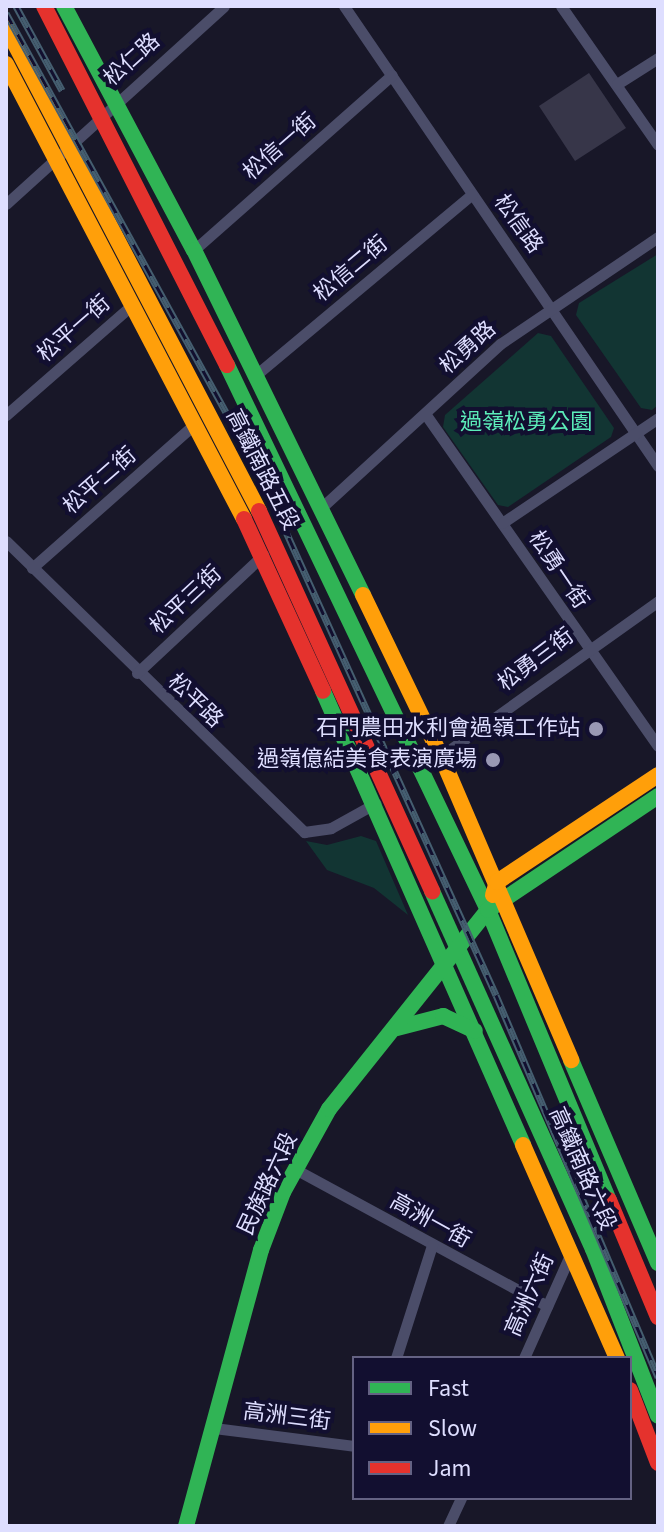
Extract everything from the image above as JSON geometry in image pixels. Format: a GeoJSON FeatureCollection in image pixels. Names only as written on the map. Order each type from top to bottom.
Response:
{"type":"FeatureCollection","features":[{"type":"Feature","properties":{"kind":"main road","name":"高鐵南路五段"},"geometry":{"type":"LineString","coordinates":[[44,6],[299,507],[488,910]]}},
{"type":"Feature","properties":{"kind":"main road","name":"高鐵南路五段"},"geometry":{"type":"LineString","coordinates":[[64,6],[117,101],[257,374],[441,756],[501,890]]}},
{"type":"Feature","properties":{"kind":"main road","name":"高鐵南路五段"},"geometry":{"type":"LineString","coordinates":[[6,27],[271,535],[456,944]]}},
{"type":"Feature","properties":{"kind":"main road","name":"高鐵南路五段"},"geometry":{"type":"LineString","coordinates":[[6,64],[263,555],[445,962]]}},
{"type":"Feature","properties":{"kind":"main road","name":"民族路六段"},"geometry":{"type":"LineString","coordinates":[[186,1526],[261,1250],[295,1169],[329,1109],[501,890],[658,775]]}},
{"type":"Feature","properties":{"kind":"main road","name":"民族路六段"},"geometry":{"type":"LineString","coordinates":[[501,890],[658,796]]}},
{"type":"Feature","properties":{"kind":"main road","name":"高鐵南路六段"},"geometry":{"type":"LineString","coordinates":[[501,890],[658,1263]]}},
{"type":"Feature","properties":{"kind":"main road","name":"高鐵南路六段"},"geometry":{"type":"LineString","coordinates":[[488,910],[658,1317]]}},
{"type":"Feature","properties":{"kind":"main road","name":"高鐵南路六段"},"geometry":{"type":"LineString","coordinates":[[456,944],[593,1249],[658,1416]]}},
{"type":"Feature","properties":{"kind":"main road","name":"高鐵南路六段"},"geometry":{"type":"LineString","coordinates":[[445,962],[574,1248],[616,1356]]}},
{"type":"Feature","properties":{"kind":"main road"},"geometry":{"type":"LineString","coordinates":[[388,1033],[429,1015],[456,1019],[475,1031]]}},
{"type":"Feature","properties":{"kind":"main road"},"geometry":{"type":"LineString","coordinates":[[632,1395],[658,1463]]}},
{"type":"Feature","properties":{"kind":"street","name":"松仁路"},"geometry":{"type":"LineString","coordinates":[[69,145],[224,6]]}},
{"type":"Feature","properties":{"kind":"street","name":"松信路"},"geometry":{"type":"LineString","coordinates":[[344,6],[658,466]]}},
{"type":"Feature","properties":{"kind":"street"},"geometry":{"type":"LineString","coordinates":[[561,6],[658,145]]}},
{"type":"Feature","properties":{"kind":"street"},"geometry":{"type":"LineString","coordinates":[[617,84],[658,58]]}},
{"type":"Feature","properties":{"kind":"street","name":"松信一街"},"geometry":{"type":"LineString","coordinates":[[194,250],[392,75]]}},
{"type":"Feature","properties":{"kind":"street"},"geometry":{"type":"LineString","coordinates":[[6,204],[69,145]]}},
{"type":"Feature","properties":{"kind":"street","name":"松信二街"},"geometry":{"type":"LineString","coordinates":[[257,374],[472,194]]}},
{"type":"Feature","properties":{"kind":"street","name":"松勇路"},"geometry":{"type":"LineString","coordinates":[[321,508],[500,344],[550,307],[658,237]]}},
{"type":"Feature","properties":{"kind":"street","name":"松平一街"},"geometry":{"type":"LineString","coordinates":[[6,415],[132,305]]}},
{"type":"Feature","properties":{"kind":"street","name":"松勇一街"},"geometry":{"type":"LineString","coordinates":[[426,415],[658,746]]}},
{"type":"Feature","properties":{"kind":"street"},"geometry":{"type":"LineString","coordinates":[[502,523],[658,418]]}},
{"type":"Feature","properties":{"kind":"street","name":"松平二街"},"geometry":{"type":"LineString","coordinates":[[32,568],[195,424]]}},
{"type":"Feature","properties":{"kind":"street","name":"松平路"},"geometry":{"type":"LineString","coordinates":[[6,541],[137,673],[304,832],[331,828],[376,803]]}},
{"type":"Feature","properties":{"kind":"street","name":"松平三街"},"geometry":{"type":"LineString","coordinates":[[137,673],[263,555]]}},
{"type":"Feature","properties":{"kind":"street","name":"松勇三街"},"geometry":{"type":"LineString","coordinates":[[441,756],[586,647],[658,601]]}},
{"type":"Feature","properties":{"kind":"street","name":"高洲一街"},"geometry":{"type":"LineString","coordinates":[[295,1169],[547,1306]]}},
{"type":"Feature","properties":{"kind":"street"},"geometry":{"type":"LineString","coordinates":[[397,1356],[432,1245]]}},
{"type":"Feature","properties":{"kind":"street","name":"高洲六街"},"geometry":{"type":"LineString","coordinates":[[525,1356],[574,1248]]}},
{"type":"Feature","properties":{"kind":"street","name":"高洲三街"},"geometry":{"type":"LineString","coordinates":[[214,1428],[352,1446]]}},
{"type":"Feature","properties":{"kind":"street"},"geometry":{"type":"LineString","coordinates":[[448,1526],[460,1500]]}},
{"type":"Feature","properties":{"kind":"green space"},"geometry":{"type":"Polygon","coordinates":[[[658,254],[658,405],[652,410],[641,408],[576,315],[579,303],[658,254]]]}},
{"type":"Feature","properties":{"kind":"green space","name":"過嶺松勇公園"},"geometry":{"type":"Polygon","coordinates":[[[538,333],[551,336],[614,428],[611,437],[508,507],[498,505],[443,427],[445,415],[538,333]]]}},
{"type":"Feature","properties":{"kind":"green space"},"geometry":{"type":"Polygon","coordinates":[[[361,836],[376,841],[408,915],[374,888],[327,870],[306,841],[327,845],[361,836]]]}},
{"type":"Feature","properties":{"kind":"building"},"geometry":{"type":"Polygon","coordinates":[[[589,73],[626,128],[575,161],[539,106],[589,73]]]}},
{"type":"Feature","properties":{"kind":"railway"},"geometry":{"type":"LineString","coordinates":[[16,6],[62,90]]}},
{"type":"Feature","properties":{"kind":"railway"},"geometry":{"type":"LineString","coordinates":[[6,13],[259,472],[496,995],[658,1377]]}},
{"type":"Feature","properties":{"kind":"traffic: fast"},"geometry":{"type":"LineString","coordinates":[[64,6],[194,250],[363,595]]}},
{"type":"Feature","properties":{"kind":"traffic: fast"},"geometry":{"type":"LineString","coordinates":[[227,365],[488,910],[609,1200]]}},
{"type":"Feature","properties":{"kind":"traffic: fast"},"geometry":{"type":"LineString","coordinates":[[323,691],[523,1145]]}},
{"type":"Feature","properties":{"kind":"traffic: fast"},"geometry":{"type":"LineString","coordinates":[[186,1526],[261,1250],[283,1192],[329,1109],[488,910],[658,796]]}},
{"type":"Feature","properties":{"kind":"traffic: fast"},"geometry":{"type":"LineString","coordinates":[[432,891],[593,1249],[658,1416]]}},
{"type":"Feature","properties":{"kind":"traffic: fast"},"geometry":{"type":"LineString","coordinates":[[397,1028],[443,1016],[475,1031]]}},
{"type":"Feature","properties":{"kind":"traffic: fast"},"geometry":{"type":"LineString","coordinates":[[571,1060],[658,1263]]}},
{"type":"Feature","properties":{"kind":"traffic: slow"},"geometry":{"type":"LineString","coordinates":[[6,27],[259,511]]}},
{"type":"Feature","properties":{"kind":"traffic: slow"},"geometry":{"type":"LineString","coordinates":[[6,64],[244,519]]}},
{"type":"Feature","properties":{"kind":"traffic: slow"},"geometry":{"type":"LineString","coordinates":[[363,595],[441,756],[571,1060]]}},
{"type":"Feature","properties":{"kind":"traffic: slow"},"geometry":{"type":"LineString","coordinates":[[493,895],[497,882],[658,775]]}},
{"type":"Feature","properties":{"kind":"traffic: slow"},"geometry":{"type":"LineString","coordinates":[[523,1145],[616,1356]]}},
{"type":"Feature","properties":{"kind":"traffic: jam"},"geometry":{"type":"LineString","coordinates":[[44,6],[227,365]]}},
{"type":"Feature","properties":{"kind":"traffic: jam"},"geometry":{"type":"LineString","coordinates":[[259,511],[432,891]]}},
{"type":"Feature","properties":{"kind":"traffic: jam"},"geometry":{"type":"LineString","coordinates":[[244,519],[323,691]]}},
{"type":"Feature","properties":{"kind":"traffic: jam"},"geometry":{"type":"LineString","coordinates":[[609,1200],[658,1317]]}},
{"type":"Feature","properties":{"kind":"traffic: jam"},"geometry":{"type":"LineString","coordinates":[[632,1395],[658,1463]]}},
{"type":"Feature","properties":{"kind":"place","name":"石門農田水利會過嶺工作站"},"geometry":{"type":"Point","coordinates":[596,729]}},
{"type":"Feature","properties":{"kind":"place","name":"過嶺億結美食表演廣場"},"geometry":{"type":"Point","coordinates":[493,760]}}]}
